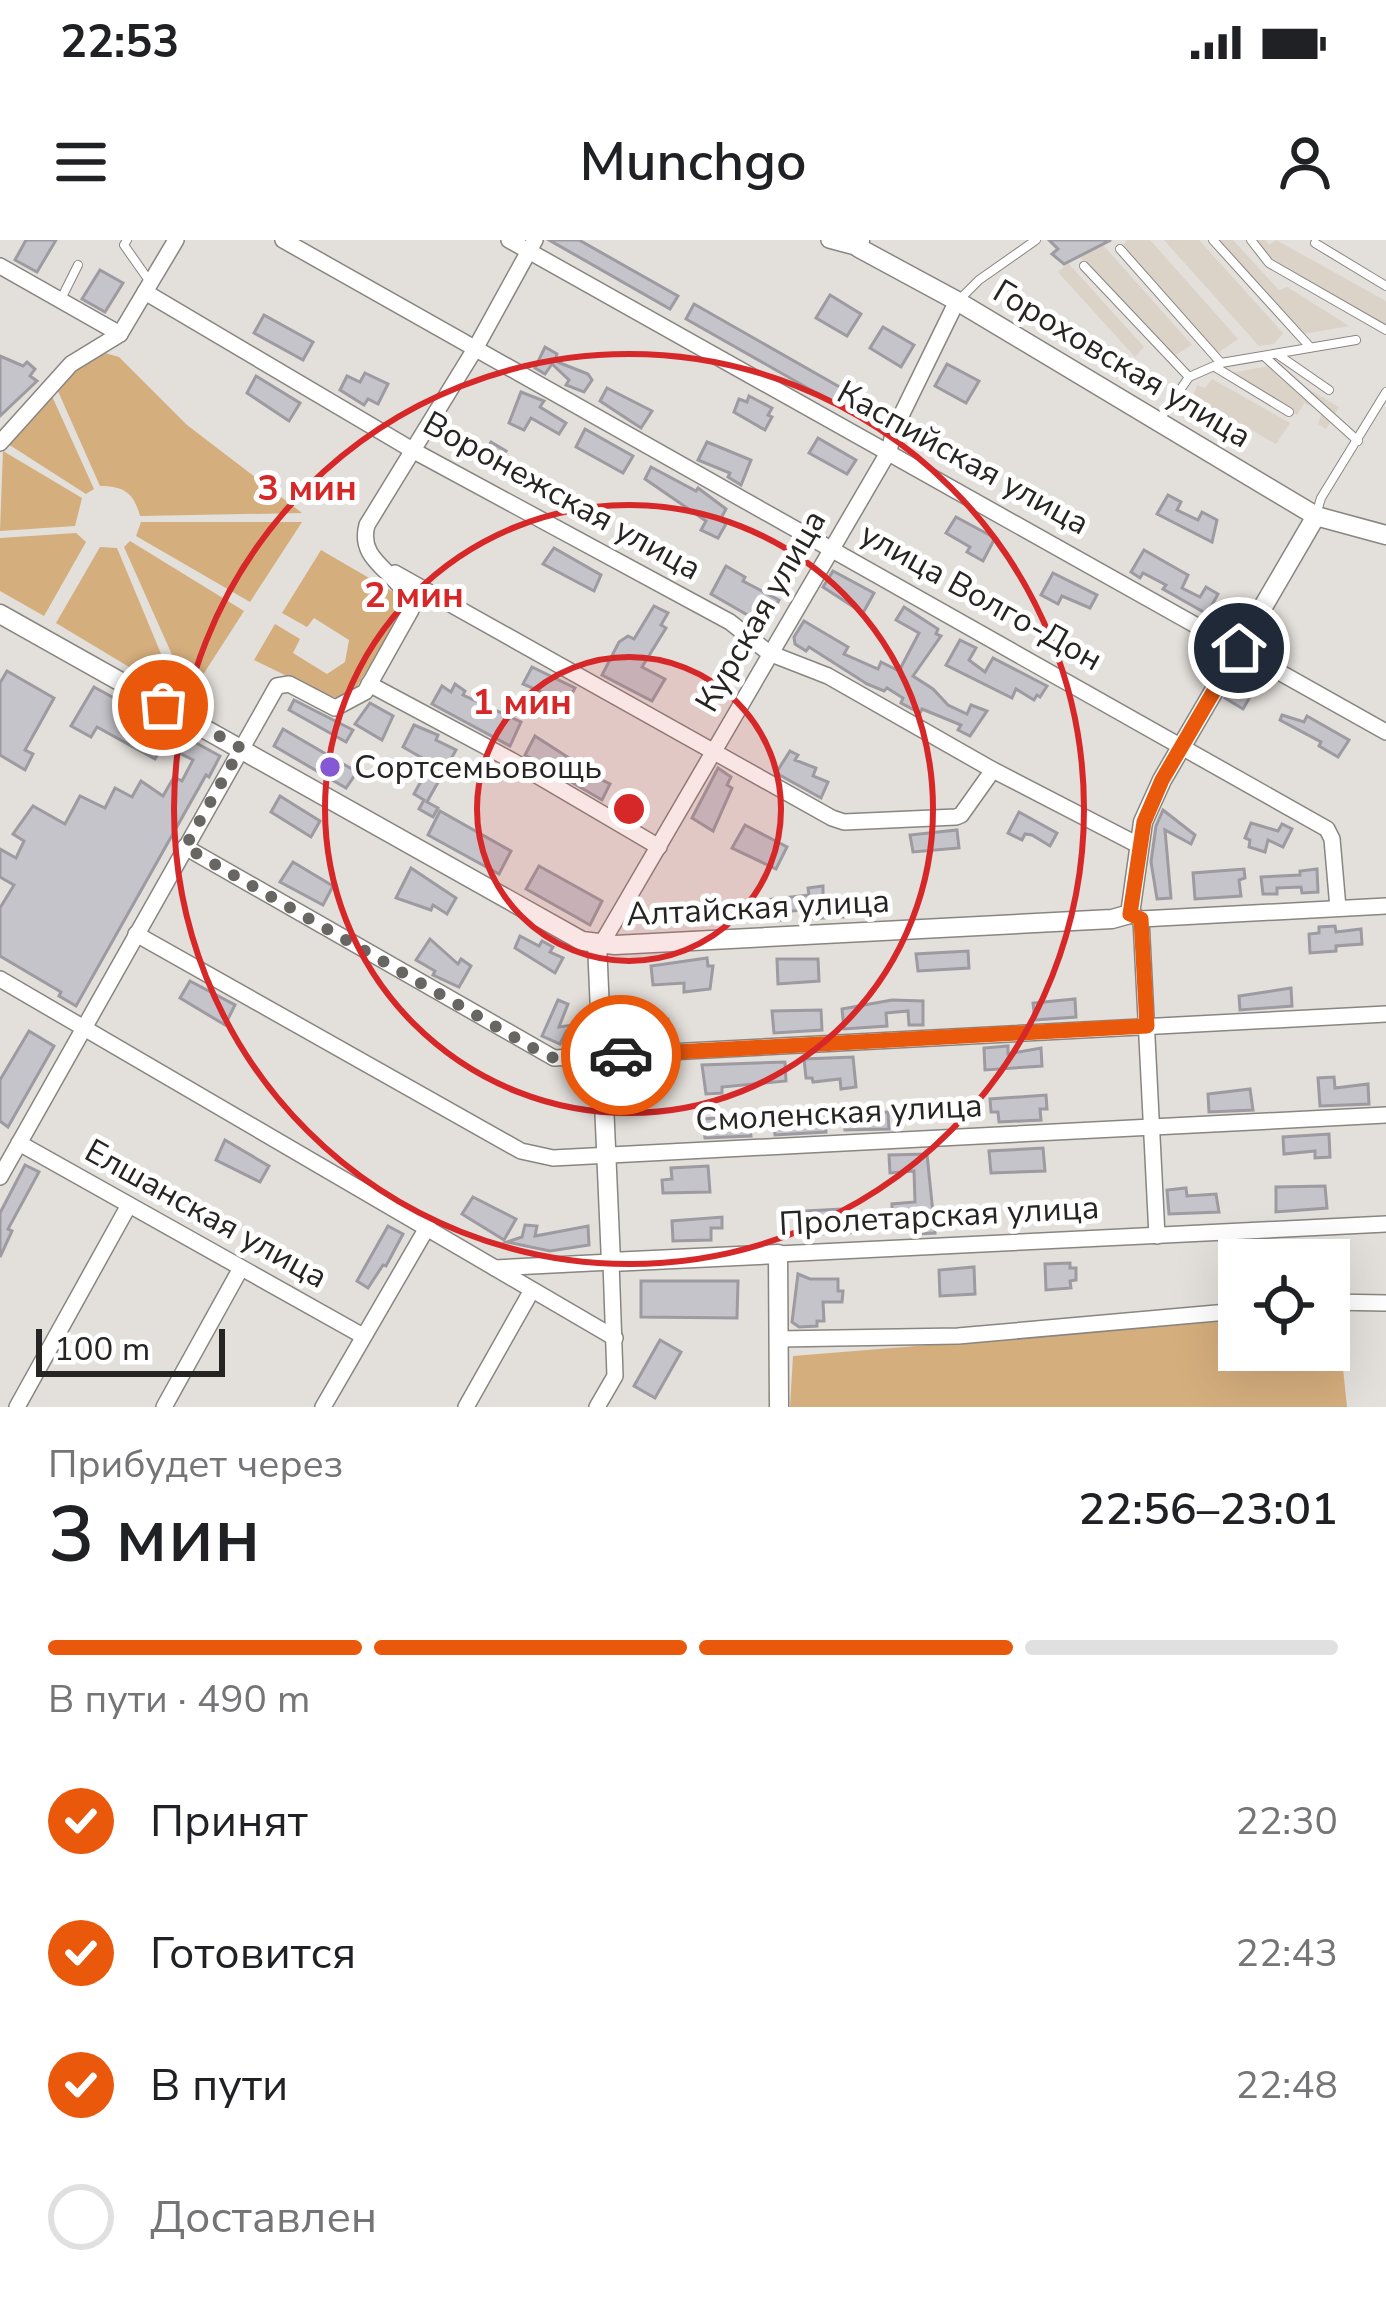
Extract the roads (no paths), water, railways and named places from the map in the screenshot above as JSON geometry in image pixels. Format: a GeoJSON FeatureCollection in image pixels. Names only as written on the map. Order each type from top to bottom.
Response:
{"type":"FeatureCollection","features":[{"type":"Feature","properties":{"kind":"street"},"geometry":{"type":"LineString","coordinates":[[0,443],[71,364],[120,334],[176,240]]}},
{"type":"Feature","properties":{"kind":"street","name":"улица Волго-Дон"},"geometry":{"type":"LineString","coordinates":[[283,240],[1327,829],[1338,908]]}},
{"type":"Feature","properties":{"kind":"street","name":"Каспийская улица"},"geometry":{"type":"LineString","coordinates":[[508,240],[532,246],[1386,732]]}},
{"type":"Feature","properties":{"kind":"street","name":"Гороховская улица"},"geometry":{"type":"LineString","coordinates":[[829,240],[859,244],[1316,516],[1386,535]]}},
{"type":"Feature","properties":{"kind":"street"},"geometry":{"type":"LineString","coordinates":[[0,1178],[277,686],[289,684],[335,707],[356,700],[369,684],[411,610],[403,586],[373,561],[363,540],[367,525],[532,246]]}},
{"type":"Feature","properties":{"kind":"street"},"geometry":{"type":"LineString","coordinates":[[0,266],[120,334]]}},
{"type":"Feature","properties":{"kind":"street","name":"Воронежская улица"},"geometry":{"type":"LineString","coordinates":[[148,288],[414,451],[730,622],[769,652],[829,676],[993,770],[1140,846]]}},
{"type":"Feature","properties":{"kind":"street","name":"Курская улица"},"geometry":{"type":"LineString","coordinates":[[600,943],[889,451],[894,430],[957,301]]}},
{"type":"Feature","properties":{"kind":"street"},"geometry":{"type":"LineString","coordinates":[[1157,1235],[1147,1026],[1135,916],[1144,822],[1316,516]]}},
{"type":"Feature","properties":{"kind":"street"},"geometry":{"type":"LineString","coordinates":[[373,561],[844,822],[961,815],[993,770]]}},
{"type":"Feature","properties":{"kind":"street","name":"Алтайская улица"},"geometry":{"type":"LineString","coordinates":[[0,614],[582,940],[600,943],[1386,906]]}},
{"type":"Feature","properties":{"kind":"street"},"geometry":{"type":"LineString","coordinates":[[369,684],[659,847]]}},
{"type":"Feature","properties":{"kind":"street"},"geometry":{"type":"LineString","coordinates":[[185,847],[554,1058],[1386,1013]]}},
{"type":"Feature","properties":{"kind":"street","name":"Смоленская улица"},"geometry":{"type":"LineString","coordinates":[[136,934],[521,1151],[553,1158],[1386,1114]]}},
{"type":"Feature","properties":{"kind":"street"},"geometry":{"type":"LineString","coordinates":[[597,1407],[615,1376],[600,943]]}},
{"type":"Feature","properties":{"kind":"street"},"geometry":{"type":"LineString","coordinates":[[0,979],[614,1338]]}},
{"type":"Feature","properties":{"kind":"street","name":"Елшанская улица"},"geometry":{"type":"LineString","coordinates":[[20,1143],[363,1336]]}},
{"type":"Feature","properties":{"kind":"street"},"geometry":{"type":"LineString","coordinates":[[17,1407],[129,1205]]}},
{"type":"Feature","properties":{"kind":"street","name":"Пролетарская улица"},"geometry":{"type":"LineString","coordinates":[[495,1268],[1386,1224]]}},
{"type":"Feature","properties":{"kind":"street"},"geometry":{"type":"LineString","coordinates":[[323,1407],[428,1226]]}},
{"type":"Feature","properties":{"kind":"street"},"geometry":{"type":"LineString","coordinates":[[778,1254],[779,1407]]}},
{"type":"Feature","properties":{"kind":"street"},"geometry":{"type":"LineString","coordinates":[[164,1407],[241,1268]]}},
{"type":"Feature","properties":{"kind":"street"},"geometry":{"type":"LineString","coordinates":[[466,1407],[532,1290]]}},
{"type":"Feature","properties":{"kind":"street"},"geometry":{"type":"LineString","coordinates":[[1350,1302],[1386,1303]]}},
{"type":"Feature","properties":{"kind":"street"},"geometry":{"type":"LineString","coordinates":[[778,1339],[958,1336],[1218,1313]]}},
{"type":"Feature","properties":{"kind":"lane"},"geometry":{"type":"LineString","coordinates":[[127,240],[124,245],[148,288]]}},
{"type":"Feature","properties":{"kind":"lane"},"geometry":{"type":"LineString","coordinates":[[957,301],[1036,240]]}},
{"type":"Feature","properties":{"kind":"lane"},"geometry":{"type":"LineString","coordinates":[[1213,240],[1311,348]]}},
{"type":"Feature","properties":{"kind":"lane"},"geometry":{"type":"LineString","coordinates":[[1250,240],[1269,263],[1386,330]]}},
{"type":"Feature","properties":{"kind":"lane"},"geometry":{"type":"LineString","coordinates":[[1315,243],[1386,286]]}},
{"type":"Feature","properties":{"kind":"lane"},"geometry":{"type":"LineString","coordinates":[[1120,249],[1217,365],[1289,412]]}},
{"type":"Feature","properties":{"kind":"lane"},"geometry":{"type":"LineString","coordinates":[[60,301],[79,266]]}},
{"type":"Feature","properties":{"kind":"lane"},"geometry":{"type":"LineString","coordinates":[[1084,266],[1189,376]]}},
{"type":"Feature","properties":{"kind":"lane"},"geometry":{"type":"LineString","coordinates":[[1160,421],[1189,376],[1217,365],[1356,340]]}},
{"type":"Feature","properties":{"kind":"lane"},"geometry":{"type":"LineString","coordinates":[[1276,354],[1330,390]]}},
{"type":"Feature","properties":{"kind":"lane"},"geometry":{"type":"LineString","coordinates":[[1264,356],[1358,441]]}},
{"type":"Feature","properties":{"kind":"lane"},"geometry":{"type":"LineString","coordinates":[[1316,516],[1321,498],[1386,392]]}},
{"type":"Feature","properties":{"kind":"place","name":"Сортсемьовощь"},"geometry":{"type":"Point","coordinates":[330,767]}}]}
